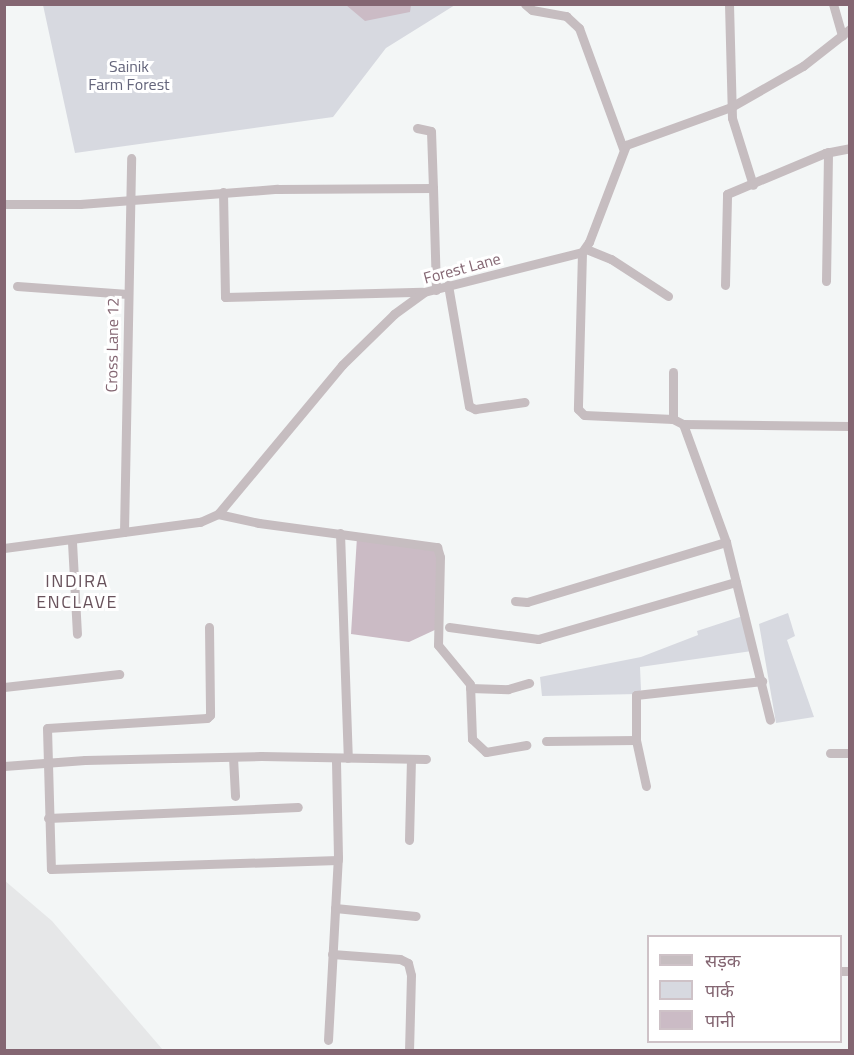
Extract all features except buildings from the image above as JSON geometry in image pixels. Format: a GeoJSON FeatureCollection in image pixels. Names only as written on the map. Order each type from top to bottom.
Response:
{"type":"FeatureCollection","features":[{"type":"Feature","properties":{"kind":"street"},"geometry":{"type":"LineString","coordinates":[[525,4],[532,10],[566,16],[579,28],[623,148],[584,250],[580,413],[673,419],[683,424],[849,426]]}},
{"type":"Feature","properties":{"kind":"street"},"geometry":{"type":"LineString","coordinates":[[729,4],[731,107],[753,185]]}},
{"type":"Feature","properties":{"kind":"street"},"geometry":{"type":"LineString","coordinates":[[833,4],[842,36]]}},
{"type":"Feature","properties":{"kind":"street"},"geometry":{"type":"LineString","coordinates":[[623,148],[731,107],[803,66],[849,29]]}},
{"type":"Feature","properties":{"kind":"street"},"geometry":{"type":"LineString","coordinates":[[417,128],[431,131],[436,290]]}},
{"type":"Feature","properties":{"kind":"street"},"geometry":{"type":"LineString","coordinates":[[725,285],[725,197],[732,190],[753,185],[828,152],[849,148]]}},
{"type":"Feature","properties":{"kind":"street"},"geometry":{"type":"LineString","coordinates":[[826,281],[828,152]]}},
{"type":"Feature","properties":{"kind":"street","name":"Cross Lane 12"},"geometry":{"type":"LineString","coordinates":[[124,532],[131,158]]}},
{"type":"Feature","properties":{"kind":"street"},"geometry":{"type":"LineString","coordinates":[[4,204],[131,200],[223,192],[434,188]]}},
{"type":"Feature","properties":{"kind":"street"},"geometry":{"type":"LineString","coordinates":[[223,192],[225,297],[424,292]]}},
{"type":"Feature","properties":{"kind":"street"},"geometry":{"type":"LineString","coordinates":[[584,250],[611,259],[668,296]]}},
{"type":"Feature","properties":{"kind":"street","name":"Forest Lane"},"geometry":{"type":"LineString","coordinates":[[4,548],[72,542],[124,532],[200,522],[218,513],[342,365],[376,330],[424,292],[584,250]]}},
{"type":"Feature","properties":{"kind":"street"},"geometry":{"type":"LineString","coordinates":[[447,285],[470,406],[475,409],[525,402]]}},
{"type":"Feature","properties":{"kind":"street"},"geometry":{"type":"LineString","coordinates":[[17,286],[128,294]]}},
{"type":"Feature","properties":{"kind":"street"},"geometry":{"type":"LineString","coordinates":[[673,372],[673,419]]}},
{"type":"Feature","properties":{"kind":"street"},"geometry":{"type":"LineString","coordinates":[[683,424],[726,542],[771,720]]}},
{"type":"Feature","properties":{"kind":"street"},"geometry":{"type":"LineString","coordinates":[[218,513],[259,523],[340,532],[437,547],[441,557],[438,645],[465,675],[470,688],[470,732],[481,751],[526,745]]}},
{"type":"Feature","properties":{"kind":"street"},"geometry":{"type":"LineString","coordinates":[[340,532],[348,758]]}},
{"type":"Feature","properties":{"kind":"street"},"geometry":{"type":"LineString","coordinates":[[72,542],[77,634]]}},
{"type":"Feature","properties":{"kind":"street"},"geometry":{"type":"LineString","coordinates":[[515,601],[527,602],[726,542]]}},
{"type":"Feature","properties":{"kind":"street"},"geometry":{"type":"LineString","coordinates":[[449,627],[538,639],[736,582]]}},
{"type":"Feature","properties":{"kind":"street"},"geometry":{"type":"LineString","coordinates":[[209,627],[209,717],[47,728],[46,764],[51,869],[338,860]]}},
{"type":"Feature","properties":{"kind":"street"},"geometry":{"type":"LineString","coordinates":[[4,687],[119,674]]}},
{"type":"Feature","properties":{"kind":"street"},"geometry":{"type":"LineString","coordinates":[[646,786],[636,740],[634,700],[639,694],[762,681]]}},
{"type":"Feature","properties":{"kind":"street"},"geometry":{"type":"LineString","coordinates":[[470,688],[508,688],[529,683]]}},
{"type":"Feature","properties":{"kind":"street"},"geometry":{"type":"LineString","coordinates":[[546,741],[636,740]]}},
{"type":"Feature","properties":{"kind":"street"},"geometry":{"type":"LineString","coordinates":[[830,753],[849,753]]}},
{"type":"Feature","properties":{"kind":"street"},"geometry":{"type":"LineString","coordinates":[[233,757],[235,796]]}},
{"type":"Feature","properties":{"kind":"street"},"geometry":{"type":"LineString","coordinates":[[4,766],[233,757],[426,759]]}},
{"type":"Feature","properties":{"kind":"street"},"geometry":{"type":"LineString","coordinates":[[328,1040],[338,860],[336,758]]}},
{"type":"Feature","properties":{"kind":"street"},"geometry":{"type":"LineString","coordinates":[[409,840],[411,759]]}},
{"type":"Feature","properties":{"kind":"street"},"geometry":{"type":"LineString","coordinates":[[48,818],[298,807]]}},
{"type":"Feature","properties":{"kind":"street"},"geometry":{"type":"LineString","coordinates":[[335,908],[416,916]]}},
{"type":"Feature","properties":{"kind":"street"},"geometry":{"type":"LineString","coordinates":[[332,954],[400,958],[408,963],[411,975],[409,1050]]}},
{"type":"Feature","properties":{"kind":"shaded area"},"geometry":{"type":"Polygon","coordinates":[[[4,880],[52,921],[163,1050],[5,1050],[4,880]]]}},
{"type":"Feature","properties":{"kind":"green space","name":"Sainik Farm Forest"},"geometry":{"type":"Polygon","coordinates":[[[43,5],[455,5],[386,48],[333,117],[75,153],[43,5]]]}},
{"type":"Feature","properties":{"kind":"green space"},"geometry":{"type":"Polygon","coordinates":[[[788,613],[795,636],[787,640],[814,717],[776,723],[759,624],[788,613]]]}},
{"type":"Feature","properties":{"kind":"green space"},"geometry":{"type":"Polygon","coordinates":[[[743,616],[752,651],[640,667],[641,690],[638,694],[542,696],[540,677],[641,657],[698,635],[697,631],[743,616]]]}},
{"type":"Feature","properties":{"kind":"water"},"geometry":{"type":"Polygon","coordinates":[[[346,5],[411,5],[410,12],[365,21],[346,5]]]}},
{"type":"Feature","properties":{"kind":"water"},"geometry":{"type":"Polygon","coordinates":[[[357,537],[441,546],[439,628],[409,642],[351,634],[357,537]]]}},
{"type":"Feature","properties":{"kind":"district","name":"INDIRA ENCLAVE"},"geometry":{"type":"Point","coordinates":[77,592]}}]}
